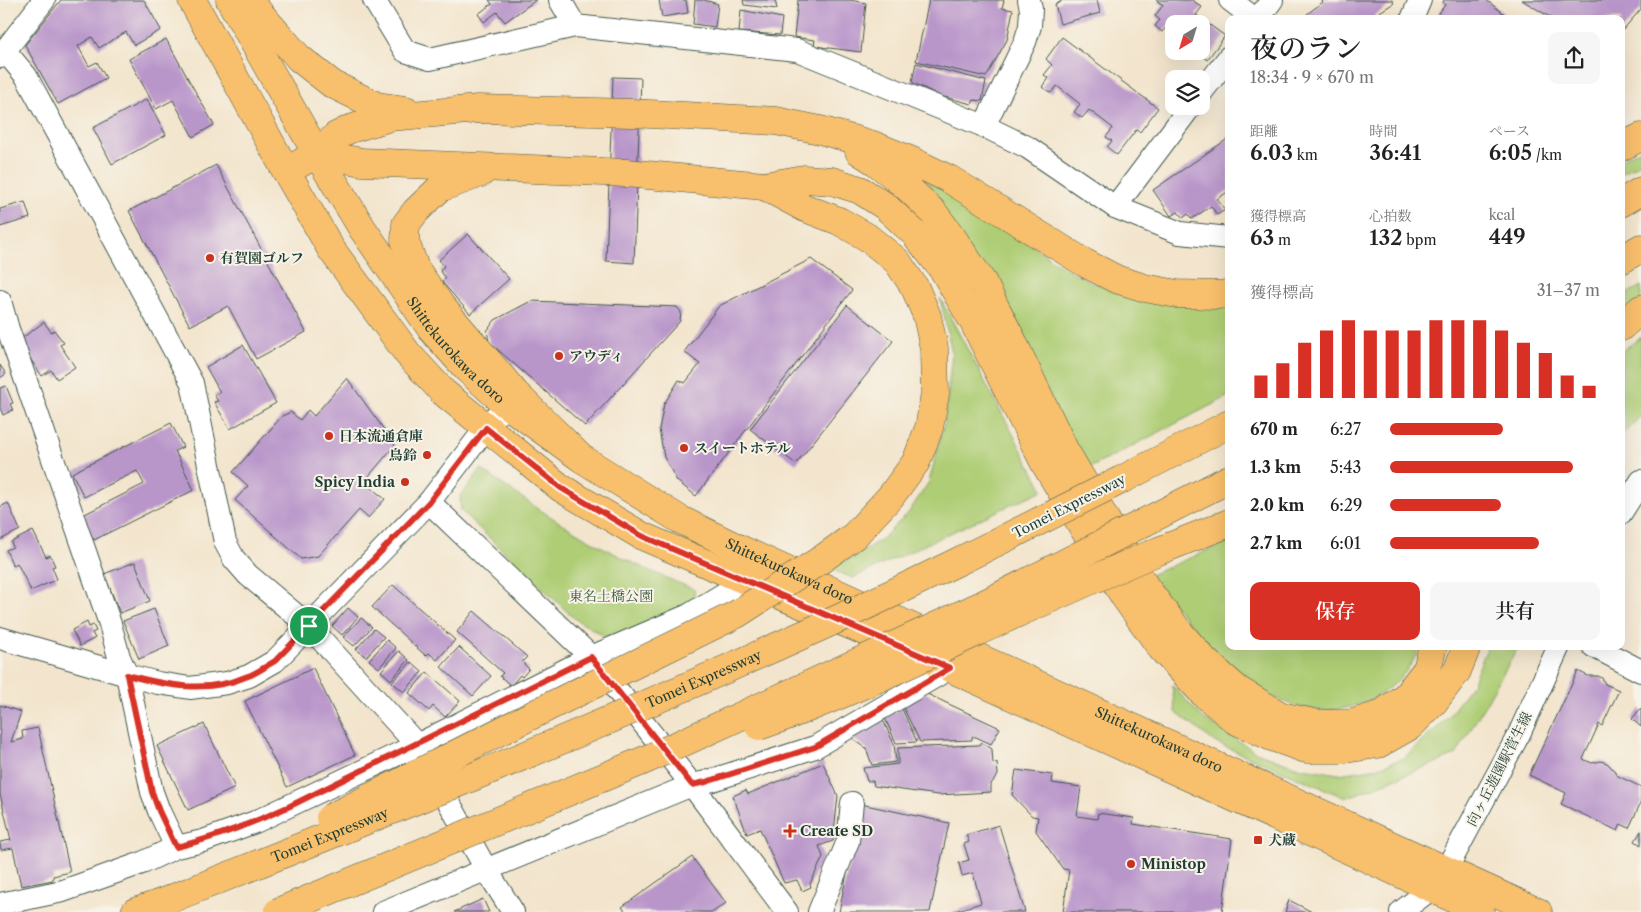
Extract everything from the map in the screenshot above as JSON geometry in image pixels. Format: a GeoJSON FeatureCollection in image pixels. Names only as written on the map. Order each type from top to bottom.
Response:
{"type":"FeatureCollection","features":[{"type":"Feature","properties":{"kind":"main road","name":"Shittekurokawa doro"},"geometry":{"type":"LineString","coordinates":[[192,0],[331,249],[408,354],[443,392],[561,488],[642,536],[745,581],[1439,879],[1538,912]]}},
{"type":"Feature","properties":{"kind":"main road","name":"Shittekurokawa doro"},"geometry":{"type":"LineString","coordinates":[[230,0],[317,154],[362,228],[432,330],[467,369],[511,399],[581,458],[679,519],[742,550],[1439,879],[1480,912]]}},
{"type":"Feature","properties":{"kind":"main road"},"geometry":{"type":"LineString","coordinates":[[248,0],[299,58],[332,84],[377,106],[433,113]]}},
{"type":"Feature","properties":{"kind":"main road"},"geometry":{"type":"LineString","coordinates":[[286,171],[317,154],[336,136],[350,129],[390,117],[478,109],[642,114],[776,121],[820,130],[873,145],[919,165],[974,195],[1085,263],[1116,279],[1145,288],[1177,294],[1225,294]]}},
{"type":"Feature","properties":{"kind":"main road"},"geometry":{"type":"LineString","coordinates":[[820,130],[848,144],[876,162],[906,186],[932,212],[952,236],[982,283],[1012,340],[1064,449],[1146,588],[1180,633],[1205,661],[1238,690],[1281,716],[1318,724],[1350,724],[1380,715],[1406,696],[1427,669],[1432,650]]}},
{"type":"Feature","properties":{"kind":"main road"},"geometry":{"type":"LineString","coordinates":[[1625,145],[1641,137]]}},
{"type":"Feature","properties":{"kind":"main road"},"geometry":{"type":"LineString","coordinates":[[317,154],[362,162],[626,173],[764,186],[804,179],[832,182],[860,190],[885,206],[914,234],[944,271],[973,322],[1044,462],[1124,596],[1162,649],[1203,693],[1235,720],[1272,738],[1306,749],[1345,749],[1378,744],[1410,726],[1433,703],[1457,671],[1465,650]]}},
{"type":"Feature","properties":{"kind":"main road"},"geometry":{"type":"LineString","coordinates":[[494,168],[440,188],[416,211],[406,224],[405,241],[415,268],[511,399]]}},
{"type":"Feature","properties":{"kind":"main road"},"geometry":{"type":"LineString","coordinates":[[146,908],[737,614],[854,536],[891,496],[916,462],[928,428],[935,394],[934,348],[927,316],[915,288],[897,261],[867,237],[839,221],[805,208],[764,186]]}},
{"type":"Feature","properties":{"kind":"main road"},"geometry":{"type":"LineString","coordinates":[[1625,201],[1641,191]]}},
{"type":"Feature","properties":{"kind":"main road"},"geometry":{"type":"LineString","coordinates":[[1625,258],[1641,248]]}},
{"type":"Feature","properties":{"kind":"main road"},"geometry":{"type":"LineString","coordinates":[[1625,323],[1641,309]]}},
{"type":"Feature","properties":{"kind":"main road","name":"Tomei Expressway"},"geometry":{"type":"LineString","coordinates":[[146,908],[550,745],[747,660],[929,576],[1225,426]]}},
{"type":"Feature","properties":{"kind":"main road"},"geometry":{"type":"LineString","coordinates":[[278,912],[645,760],[982,605],[1225,481]]}},
{"type":"Feature","properties":{"kind":"main road"},"geometry":{"type":"LineString","coordinates":[[645,760],[804,710],[885,676],[1033,606],[1156,552],[1225,525]]}},
{"type":"Feature","properties":{"kind":"street"},"geometry":{"type":"LineString","coordinates":[[44,0],[3,54],[26,76],[192,383],[225,542],[234,559],[248,575],[309,626],[417,745],[486,870],[512,912]]}},
{"type":"Feature","properties":{"kind":"street"},"geometry":{"type":"LineString","coordinates":[[374,0],[405,51],[430,59],[575,26],[797,50],[984,126],[1026,147],[1115,207],[1180,233],[1225,238]]}},
{"type":"Feature","properties":{"kind":"street"},"geometry":{"type":"LineString","coordinates":[[560,0],[575,26]]}},
{"type":"Feature","properties":{"kind":"street"},"geometry":{"type":"LineString","coordinates":[[984,126],[1025,42],[1030,26],[1031,9],[1029,0]]}},
{"type":"Feature","properties":{"kind":"street"},"geometry":{"type":"LineString","coordinates":[[1230,0],[1251,15]]}},
{"type":"Feature","properties":{"kind":"street"},"geometry":{"type":"LineString","coordinates":[[1259,15],[1272,0]]}},
{"type":"Feature","properties":{"kind":"street"},"geometry":{"type":"LineString","coordinates":[[1414,15],[1420,0]]}},
{"type":"Feature","properties":{"kind":"street"},"geometry":{"type":"LineString","coordinates":[[1210,81],[1225,62]]}},
{"type":"Feature","properties":{"kind":"street"},"geometry":{"type":"LineString","coordinates":[[1115,207],[1184,115]]}},
{"type":"Feature","properties":{"kind":"street"},"geometry":{"type":"LineString","coordinates":[[0,301],[4,332],[127,675],[152,792],[176,847]]}},
{"type":"Feature","properties":{"kind":"street"},"geometry":{"type":"LineString","coordinates":[[0,638],[127,675],[158,683],[190,688],[227,683],[249,676],[275,661],[429,502],[511,399]]}},
{"type":"Feature","properties":{"kind":"street"},"geometry":{"type":"LineString","coordinates":[[1629,512],[1641,481]]}},
{"type":"Feature","properties":{"kind":"street"},"geometry":{"type":"LineString","coordinates":[[429,502],[591,657],[692,785],[787,912]]}},
{"type":"Feature","properties":{"kind":"street"},"geometry":{"type":"LineString","coordinates":[[0,904],[63,891],[142,863],[176,847],[255,822],[417,745],[591,657],[689,615],[745,581]]}},
{"type":"Feature","properties":{"kind":"street","name":"向ヶ丘遊園駅菅生線"},"geometry":{"type":"LineString","coordinates":[[1439,879],[1519,734],[1556,650]]}},
{"type":"Feature","properties":{"kind":"street"},"geometry":{"type":"LineString","coordinates":[[1601,650],[1641,671]]}},
{"type":"Feature","properties":{"kind":"street"},"geometry":{"type":"LineString","coordinates":[[382,912],[692,785],[815,747],[950,668]]}},
{"type":"Feature","properties":{"kind":"street"},"geometry":{"type":"LineString","coordinates":[[819,912],[848,842],[852,803]]}},
{"type":"Feature","properties":{"kind":"street"},"geometry":{"type":"LineString","coordinates":[[1401,912],[1439,879]]}},
{"type":"Feature","properties":{"kind":"green space"},"geometry":{"type":"Polygon","coordinates":[[[1641,149],[1641,162],[1625,172],[1625,157],[1641,149]]]}},
{"type":"Feature","properties":{"kind":"green space"},"geometry":{"type":"Polygon","coordinates":[[[902,169],[927,181],[1002,225],[1063,267],[1091,282],[1123,295],[1225,307],[1225,398],[1084,471],[902,169]]]}},
{"type":"Feature","properties":{"kind":"green space"},"geometry":{"type":"Polygon","coordinates":[[[1641,286],[1641,302],[1625,315],[1625,295],[1641,286]]]}},
{"type":"Feature","properties":{"kind":"green space"},"geometry":{"type":"Polygon","coordinates":[[[940,298],[1043,490],[853,578],[827,568],[839,559],[846,562],[883,538],[909,512],[929,482],[945,420],[952,353],[940,298]]]}},
{"type":"Feature","properties":{"kind":"green space"},"geometry":{"type":"Polygon","coordinates":[[[1641,337],[1641,416],[1625,432],[1625,349],[1641,337]]]}},
{"type":"Feature","properties":{"kind":"green space","name":"東名土橋公園"},"geometry":{"type":"Polygon","coordinates":[[[481,469],[557,521],[583,536],[637,565],[694,589],[695,601],[613,641],[575,619],[461,511],[460,497],[481,469]]]}},
{"type":"Feature","properties":{"kind":"green space"},"geometry":{"type":"Polygon","coordinates":[[[1225,543],[1225,650],[1418,650],[1412,663],[1400,678],[1377,696],[1335,710],[1302,708],[1272,696],[1243,677],[1193,627],[1150,575],[1225,543]]]}},
{"type":"Feature","properties":{"kind":"green space"},"geometry":{"type":"Polygon","coordinates":[[[1486,650],[1517,650],[1456,755],[1346,798],[1216,743],[1175,712],[1172,685],[1204,719],[1256,752],[1298,767],[1338,774],[1373,769],[1404,758],[1449,716],[1472,684],[1486,650]]]}},
{"type":"Feature","properties":{"kind":"building"},"geometry":{"type":"Polygon","coordinates":[[[61,0],[144,0],[161,30],[134,45],[126,32],[99,48],[92,37],[78,46],[89,66],[97,62],[106,78],[58,104],[25,45],[61,0]]]}},
{"type":"Feature","properties":{"kind":"building"},"geometry":{"type":"Polygon","coordinates":[[[489,0],[536,0],[505,22],[497,12],[484,22],[478,14],[492,4],[489,0]]]}},
{"type":"Feature","properties":{"kind":"building"},"geometry":{"type":"Polygon","coordinates":[[[659,0],[686,0],[688,13],[662,17],[659,0]]]}},
{"type":"Feature","properties":{"kind":"building"},"geometry":{"type":"Polygon","coordinates":[[[695,0],[704,0],[718,4],[715,27],[693,24],[695,0]]]}},
{"type":"Feature","properties":{"kind":"building"},"geometry":{"type":"Polygon","coordinates":[[[743,0],[775,0],[777,9],[744,5],[743,0]]]}},
{"type":"Feature","properties":{"kind":"building"},"geometry":{"type":"Polygon","coordinates":[[[798,0],[850,0],[866,3],[861,52],[814,46],[815,40],[794,37],[798,0]]]}},
{"type":"Feature","properties":{"kind":"building"},"geometry":{"type":"Polygon","coordinates":[[[929,0],[1004,0],[1002,8],[1013,10],[1007,40],[986,77],[916,61],[929,0]]]}},
{"type":"Feature","properties":{"kind":"building"},"geometry":{"type":"Polygon","coordinates":[[[1060,0],[1097,0],[1100,13],[1060,24],[1055,4],[1061,2],[1060,0]]]}},
{"type":"Feature","properties":{"kind":"building"},"geometry":{"type":"Polygon","coordinates":[[[1156,0],[1192,0],[1202,7],[1196,15],[1165,15],[1165,28],[1162,32],[1155,26],[1160,20],[1155,16],[1163,5],[1156,0]]]}},
{"type":"Feature","properties":{"kind":"building"},"geometry":{"type":"Polygon","coordinates":[[[1321,0],[1392,0],[1394,3],[1375,15],[1308,15],[1323,2],[1321,0]]]}},
{"type":"Feature","properties":{"kind":"building"},"geometry":{"type":"Polygon","coordinates":[[[1444,0],[1486,0],[1506,15],[1437,15],[1445,5],[1444,0]]]}},
{"type":"Feature","properties":{"kind":"building"},"geometry":{"type":"Polygon","coordinates":[[[1522,0],[1641,0],[1641,9],[1625,27],[1625,15],[1546,15],[1522,0]]]}},
{"type":"Feature","properties":{"kind":"building"},"geometry":{"type":"Polygon","coordinates":[[[741,10],[782,18],[780,35],[739,32],[741,10]]]}},
{"type":"Feature","properties":{"kind":"building"},"geometry":{"type":"Polygon","coordinates":[[[1210,25],[1225,36],[1210,56],[1210,25]]]}},
{"type":"Feature","properties":{"kind":"building"},"geometry":{"type":"Polygon","coordinates":[[[1062,37],[1158,108],[1140,132],[1136,130],[1117,155],[1107,147],[1112,141],[1106,137],[1113,128],[1089,110],[1082,118],[1074,112],[1080,104],[1057,86],[1051,93],[1042,87],[1048,78],[1044,75],[1052,65],[1046,59],[1062,37]]]}},
{"type":"Feature","properties":{"kind":"building"},"geometry":{"type":"Polygon","coordinates":[[[166,39],[214,125],[193,137],[173,100],[156,109],[129,59],[166,39]]]}},
{"type":"Feature","properties":{"kind":"building"},"geometry":{"type":"Polygon","coordinates":[[[916,63],[986,81],[982,101],[974,100],[972,104],[940,96],[912,82],[916,63]]]}},
{"type":"Feature","properties":{"kind":"building"},"geometry":{"type":"Polygon","coordinates":[[[613,77],[641,78],[634,263],[606,261],[613,77]]]}},
{"type":"Feature","properties":{"kind":"building"},"geometry":{"type":"Polygon","coordinates":[[[147,99],[166,135],[112,164],[93,128],[147,99]]]}},
{"type":"Feature","properties":{"kind":"building"},"geometry":{"type":"Polygon","coordinates":[[[1225,141],[1225,194],[1217,199],[1225,210],[1217,215],[1211,206],[1192,219],[1188,214],[1183,218],[1178,212],[1171,216],[1153,190],[1225,141]]]}},
{"type":"Feature","properties":{"kind":"building","name":"有賀園ゴルフ"},"geometry":{"type":"Polygon","coordinates":[[[216,165],[306,332],[256,359],[228,306],[190,326],[129,211],[216,165]]]}},
{"type":"Feature","properties":{"kind":"building"},"geometry":{"type":"Polygon","coordinates":[[[25,202],[30,218],[0,227],[0,209],[25,202]]]}},
{"type":"Feature","properties":{"kind":"building"},"geometry":{"type":"Polygon","coordinates":[[[468,234],[509,279],[470,314],[442,282],[446,278],[440,271],[444,266],[439,260],[468,234]]]}},
{"type":"Feature","properties":{"kind":"building"},"geometry":{"type":"Polygon","coordinates":[[[811,259],[852,290],[696,496],[677,481],[664,457],[659,429],[664,404],[679,380],[685,383],[700,364],[684,352],[719,306],[811,259]]]}},
{"type":"Feature","properties":{"kind":"building"},"geometry":{"type":"Polygon","coordinates":[[[531,301],[677,307],[681,312],[680,321],[585,426],[489,342],[487,331],[495,320],[531,301]]]}},
{"type":"Feature","properties":{"kind":"building"},"geometry":{"type":"Polygon","coordinates":[[[847,305],[893,341],[796,464],[750,429],[847,305]]]}},
{"type":"Feature","properties":{"kind":"building"},"geometry":{"type":"Polygon","coordinates":[[[44,322],[51,332],[54,330],[64,343],[60,345],[75,367],[57,379],[51,370],[42,376],[18,341],[44,322]]]}},
{"type":"Feature","properties":{"kind":"building"},"geometry":{"type":"Polygon","coordinates":[[[243,345],[276,403],[230,429],[214,402],[218,401],[214,395],[220,392],[206,367],[243,345]]]}},
{"type":"Feature","properties":{"kind":"building"},"geometry":{"type":"Polygon","coordinates":[[[0,365],[6,374],[0,378],[0,365]]]}},
{"type":"Feature","properties":{"kind":"building"},"geometry":{"type":"Polygon","coordinates":[[[347,378],[395,445],[364,482],[385,499],[368,518],[359,510],[318,556],[301,559],[235,500],[248,486],[233,472],[282,416],[291,412],[300,420],[308,410],[314,416],[347,378]]]}},
{"type":"Feature","properties":{"kind":"building"},"geometry":{"type":"Polygon","coordinates":[[[6,386],[13,403],[10,404],[13,410],[3,415],[0,408],[0,388],[6,386]]]}},
{"type":"Feature","properties":{"kind":"building"},"geometry":{"type":"Polygon","coordinates":[[[171,423],[183,447],[175,451],[194,490],[94,540],[81,516],[144,484],[137,471],[84,497],[72,473],[171,423]]]}},
{"type":"Feature","properties":{"kind":"building"},"geometry":{"type":"Polygon","coordinates":[[[8,503],[20,530],[0,540],[0,507],[8,503]]]}},
{"type":"Feature","properties":{"kind":"building"},"geometry":{"type":"Polygon","coordinates":[[[33,531],[46,557],[50,555],[55,566],[52,567],[57,579],[31,591],[17,563],[13,566],[6,550],[13,547],[11,542],[33,531]]]}},
{"type":"Feature","properties":{"kind":"building"},"geometry":{"type":"Polygon","coordinates":[[[135,562],[150,601],[120,613],[104,574],[135,562]]]}},
{"type":"Feature","properties":{"kind":"building"},"geometry":{"type":"Polygon","coordinates":[[[393,585],[455,640],[437,660],[429,653],[426,656],[372,607],[393,585]]]}},
{"type":"Feature","properties":{"kind":"building"},"geometry":{"type":"Polygon","coordinates":[[[348,608],[358,617],[342,635],[332,626],[348,608]]]}},
{"type":"Feature","properties":{"kind":"building"},"geometry":{"type":"Polygon","coordinates":[[[154,609],[169,646],[139,659],[123,621],[154,609]]]}},
{"type":"Feature","properties":{"kind":"building"},"geometry":{"type":"Polygon","coordinates":[[[474,611],[527,657],[522,662],[529,669],[522,677],[520,675],[511,686],[500,676],[503,673],[457,632],[474,611]]]}},
{"type":"Feature","properties":{"kind":"building"},"geometry":{"type":"Polygon","coordinates":[[[361,618],[372,627],[354,646],[343,637],[361,618]]]}},
{"type":"Feature","properties":{"kind":"building"},"geometry":{"type":"Polygon","coordinates":[[[87,622],[89,627],[93,625],[96,631],[92,633],[95,638],[80,646],[72,630],[87,622]]]}},
{"type":"Feature","properties":{"kind":"building"},"geometry":{"type":"Polygon","coordinates":[[[374,629],[384,637],[366,657],[356,649],[374,629]]]}},
{"type":"Feature","properties":{"kind":"building"},"geometry":{"type":"Polygon","coordinates":[[[387,640],[396,648],[379,668],[369,660],[387,640]]]}},
{"type":"Feature","properties":{"kind":"building"},"geometry":{"type":"Polygon","coordinates":[[[459,647],[491,676],[473,696],[441,667],[459,647]]]}},
{"type":"Feature","properties":{"kind":"building"},"geometry":{"type":"Polygon","coordinates":[[[399,651],[409,660],[391,680],[381,671],[399,651]]]}},
{"type":"Feature","properties":{"kind":"building"},"geometry":{"type":"Polygon","coordinates":[[[411,662],[422,672],[404,692],[392,682],[411,662]]]}},
{"type":"Feature","properties":{"kind":"building"},"geometry":{"type":"Polygon","coordinates":[[[313,668],[355,755],[287,787],[245,701],[313,668]]]}},
{"type":"Feature","properties":{"kind":"building"},"geometry":{"type":"Polygon","coordinates":[[[1578,671],[1588,676],[1598,676],[1602,678],[1605,684],[1619,690],[1602,726],[1599,724],[1583,759],[1592,763],[1601,761],[1607,763],[1616,775],[1641,787],[1641,802],[1629,828],[1621,824],[1618,831],[1561,804],[1566,793],[1529,775],[1578,671]]]}},
{"type":"Feature","properties":{"kind":"building"},"geometry":{"type":"Polygon","coordinates":[[[427,672],[460,701],[445,717],[433,706],[429,711],[409,693],[427,672]]]}},
{"type":"Feature","properties":{"kind":"building"},"geometry":{"type":"Polygon","coordinates":[[[923,692],[1000,728],[991,744],[976,737],[972,737],[972,740],[920,742],[901,703],[923,692]]]}},
{"type":"Feature","properties":{"kind":"building"},"geometry":{"type":"Polygon","coordinates":[[[0,705],[21,712],[11,742],[23,739],[22,731],[38,728],[70,872],[53,876],[53,880],[21,886],[13,848],[1,850],[0,842],[11,840],[0,794],[0,705]]]}},
{"type":"Feature","properties":{"kind":"building"},"geometry":{"type":"Polygon","coordinates":[[[1641,708],[1641,727],[1632,719],[1641,708]]]}},
{"type":"Feature","properties":{"kind":"building"},"geometry":{"type":"Polygon","coordinates":[[[902,709],[917,742],[896,743],[884,716],[902,709]]]}},
{"type":"Feature","properties":{"kind":"building"},"geometry":{"type":"Polygon","coordinates":[[[881,716],[894,744],[896,762],[872,765],[866,748],[845,733],[881,716]]]}},
{"type":"Feature","properties":{"kind":"building"},"geometry":{"type":"Polygon","coordinates":[[[204,724],[235,788],[188,810],[157,746],[204,724]]]}},
{"type":"Feature","properties":{"kind":"building"},"geometry":{"type":"Polygon","coordinates":[[[981,742],[992,749],[993,764],[997,763],[998,775],[991,784],[991,792],[938,795],[874,786],[873,781],[867,781],[863,768],[898,764],[898,748],[979,745],[981,742]]]}},
{"type":"Feature","properties":{"kind":"building"},"geometry":{"type":"Polygon","coordinates":[[[823,763],[838,796],[833,841],[819,846],[823,857],[810,884],[811,887],[802,891],[797,880],[784,883],[760,829],[747,834],[733,796],[746,790],[748,794],[823,763]]]}},
{"type":"Feature","properties":{"kind":"building"},"geometry":{"type":"Polygon","coordinates":[[[1016,770],[1053,775],[1052,783],[1081,787],[1077,816],[1097,819],[1098,813],[1134,818],[1133,824],[1232,839],[1222,912],[1063,912],[1069,870],[1063,869],[1036,831],[1038,817],[1032,816],[1012,795],[1016,770]]]}},
{"type":"Feature","properties":{"kind":"building"},"geometry":{"type":"Polygon","coordinates":[[[861,804],[949,823],[930,912],[839,912],[861,804]]]}},
{"type":"Feature","properties":{"kind":"building"},"geometry":{"type":"Polygon","coordinates":[[[999,825],[1025,912],[951,912],[981,903],[973,873],[962,876],[959,863],[969,860],[964,844],[969,842],[966,835],[999,825]]]}},
{"type":"Feature","properties":{"kind":"building"},"geometry":{"type":"Polygon","coordinates":[[[1641,831],[1641,845],[1635,841],[1641,831]]]}},
{"type":"Feature","properties":{"kind":"building"},"geometry":{"type":"Polygon","coordinates":[[[692,857],[726,903],[713,912],[626,912],[622,907],[692,857]]]}},
{"type":"Feature","properties":{"kind":"building"},"geometry":{"type":"Polygon","coordinates":[[[483,899],[489,912],[454,912],[483,899]]]}},
{"type":"Feature","properties":{"kind":"building"},"geometry":{"type":"Polygon","coordinates":[[[1289,900],[1312,912],[1285,912],[1289,900]]]}},
{"type":"Feature","properties":{"kind":"place","name":"有賀園ゴルフ"},"geometry":{"type":"Point","coordinates":[210,258]}},
{"type":"Feature","properties":{"kind":"place","name":"アウディ"},"geometry":{"type":"Point","coordinates":[559,356]}},
{"type":"Feature","properties":{"kind":"place","name":"日本流通倉庫"},"geometry":{"type":"Point","coordinates":[329,436]}},
{"type":"Feature","properties":{"kind":"place","name":"スイートホテル"},"geometry":{"type":"Point","coordinates":[684,448]}},
{"type":"Feature","properties":{"kind":"place","name":"鳥鈴"},"geometry":{"type":"Point","coordinates":[427,455]}},
{"type":"Feature","properties":{"kind":"place","name":"Spicy India"},"geometry":{"type":"Point","coordinates":[405,482]}},
{"type":"Feature","properties":{"kind":"place","name":"Create SD"},"geometry":{"type":"Point","coordinates":[790,831]}},
{"type":"Feature","properties":{"kind":"place","name":"犬蔵"},"geometry":{"type":"Point","coordinates":[1258,840]}},
{"type":"Feature","properties":{"kind":"place","name":"Ministop"},"geometry":{"type":"Point","coordinates":[1131,864]}},
{"type":"Feature","properties":{"kind":"route"},"geometry":{"type":"LineString","coordinates":[[486,428],[561,488],[642,536],[950,668],[815,747],[692,785],[591,657],[417,745],[290,806],[255,822],[176,847],[152,792],[127,675],[158,683],[190,688],[227,683],[249,676],[275,661],[309,626],[429,502],[486,428]]}}]}
